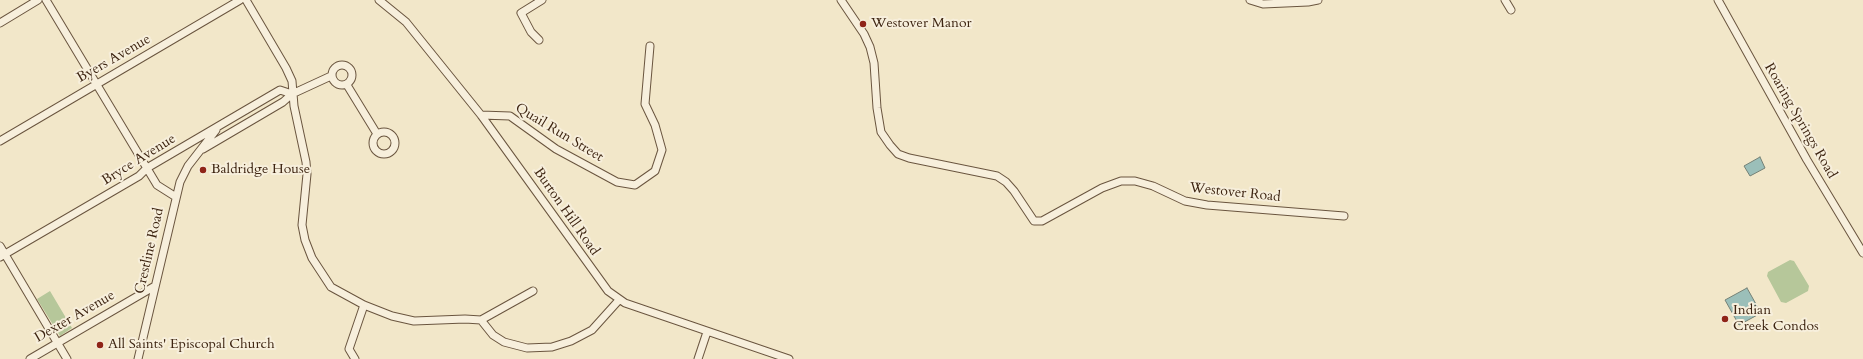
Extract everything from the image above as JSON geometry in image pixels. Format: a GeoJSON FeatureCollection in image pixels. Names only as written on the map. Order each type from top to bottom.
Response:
{"type":"FeatureCollection","features":[{"type":"Feature","properties":{"kind":"street"},"geometry":{"type":"LineString","coordinates":[[0,22],[38,0]]}},
{"type":"Feature","properties":{"kind":"street"},"geometry":{"type":"LineString","coordinates":[[46,0],[157,185],[176,197]]}},
{"type":"Feature","properties":{"kind":"street","name":"Byers Avenue"},"geometry":{"type":"LineString","coordinates":[[0,141],[240,0]]}},
{"type":"Feature","properties":{"kind":"street"},"geometry":{"type":"LineString","coordinates":[[246,0],[286,68],[292,81],[292,94],[306,162],[307,174],[302,225],[305,240],[312,258],[331,288],[364,305],[392,316],[414,321],[436,322],[465,319],[481,320],[533,292]]}},
{"type":"Feature","properties":{"kind":"street","name":"Burton Hill Road"},"geometry":{"type":"LineString","coordinates":[[379,0],[406,22],[482,115],[608,291],[619,300],[786,359]]}},
{"type":"Feature","properties":{"kind":"street"},"geometry":{"type":"LineString","coordinates":[[539,40],[531,32],[521,13],[542,0]]}},
{"type":"Feature","properties":{"kind":"street","name":"Westover Road"},"geometry":{"type":"LineString","coordinates":[[841,0],[864,34],[870,48],[874,64],[877,108],[882,132],[890,145],[898,154],[909,158],[997,176],[1006,182],[1014,191],[1034,221],[1042,221],[1102,188],[1121,181],[1135,181],[1153,186],[1185,201],[1207,205],[1344,216]]}},
{"type":"Feature","properties":{"kind":"street"},"geometry":{"type":"LineString","coordinates":[[1250,0],[1263,4],[1308,2],[1318,0]]}},
{"type":"Feature","properties":{"kind":"street"},"geometry":{"type":"LineString","coordinates":[[1505,0],[1511,10]]}},
{"type":"Feature","properties":{"kind":"street","name":"Roaring Springs Road"},"geometry":{"type":"LineString","coordinates":[[1718,0],[1807,160],[1863,253]]}},
{"type":"Feature","properties":{"kind":"street","name":"Quail Run Street"},"geometry":{"type":"LineString","coordinates":[[482,115],[510,116],[556,149],[617,182],[635,186],[655,171],[662,150],[656,125],[645,104],[650,46]]}},
{"type":"Feature","properties":{"kind":"street"},"geometry":{"type":"LineString","coordinates":[[340,65],[347,66],[352,72],[352,79],[347,85],[340,86],[334,82],[331,76],[333,69],[340,65]]}},
{"type":"Feature","properties":{"kind":"street","name":"Bryce Avenue"},"geometry":{"type":"LineString","coordinates":[[197,154],[292,94],[331,76]]}},
{"type":"Feature","properties":{"kind":"street"},"geometry":{"type":"LineString","coordinates":[[347,85],[377,134]]}},
{"type":"Feature","properties":{"kind":"street","name":"Bryce Avenue"},"geometry":{"type":"LineString","coordinates":[[3,256],[139,176],[147,168],[280,90],[292,94]]}},
{"type":"Feature","properties":{"kind":"street","name":"Crestline Road"},"geometry":{"type":"LineString","coordinates":[[138,359],[176,197],[188,166],[218,127]]}},
{"type":"Feature","properties":{"kind":"street"},"geometry":{"type":"LineString","coordinates":[[0,246],[3,256],[67,359]]}},
{"type":"Feature","properties":{"kind":"street","name":"Dexter Avenue"},"geometry":{"type":"LineString","coordinates":[[30,359],[155,286]]}},
{"type":"Feature","properties":{"kind":"street"},"geometry":{"type":"LineString","coordinates":[[481,320],[493,334],[504,342],[513,346],[536,349],[552,347],[571,341],[592,330],[619,300]]}},
{"type":"Feature","properties":{"kind":"street"},"geometry":{"type":"LineString","coordinates":[[346,359],[364,305]]}},
{"type":"Feature","properties":{"kind":"street"},"geometry":{"type":"LineString","coordinates":[[698,359],[707,332]]}},
{"type":"Feature","properties":{"kind":"street"},"geometry":{"type":"LineString","coordinates":[[349,349],[355,359]]}},
{"type":"Feature","properties":{"kind":"green space"},"geometry":{"type":"Polygon","coordinates":[[[1790,260],[1794,261],[1809,286],[1808,291],[1786,303],[1781,302],[1767,276],[1768,272],[1790,260]]]}},
{"type":"Feature","properties":{"kind":"green space"},"geometry":{"type":"Polygon","coordinates":[[[50,291],[72,328],[60,336],[37,299],[50,291]]]}},
{"type":"Feature","properties":{"kind":"water"},"geometry":{"type":"Polygon","coordinates":[[[1760,157],[1765,168],[1750,176],[1744,166],[1760,157]]]}},
{"type":"Feature","properties":{"kind":"water"},"geometry":{"type":"Polygon","coordinates":[[[1747,288],[1761,313],[1739,325],[1725,300],[1747,288]]]}},
{"type":"Feature","properties":{"kind":"place","name":"Westover Manor"},"geometry":{"type":"Point","coordinates":[863,24]}},
{"type":"Feature","properties":{"kind":"place","name":"Baldridge House"},"geometry":{"type":"Point","coordinates":[203,170]}},
{"type":"Feature","properties":{"kind":"place","name":"Indian Creek Condos"},"geometry":{"type":"Point","coordinates":[1725,319]}},
{"type":"Feature","properties":{"kind":"place","name":"All Saints' Episcopal Church"},"geometry":{"type":"Point","coordinates":[100,345]}}]}
